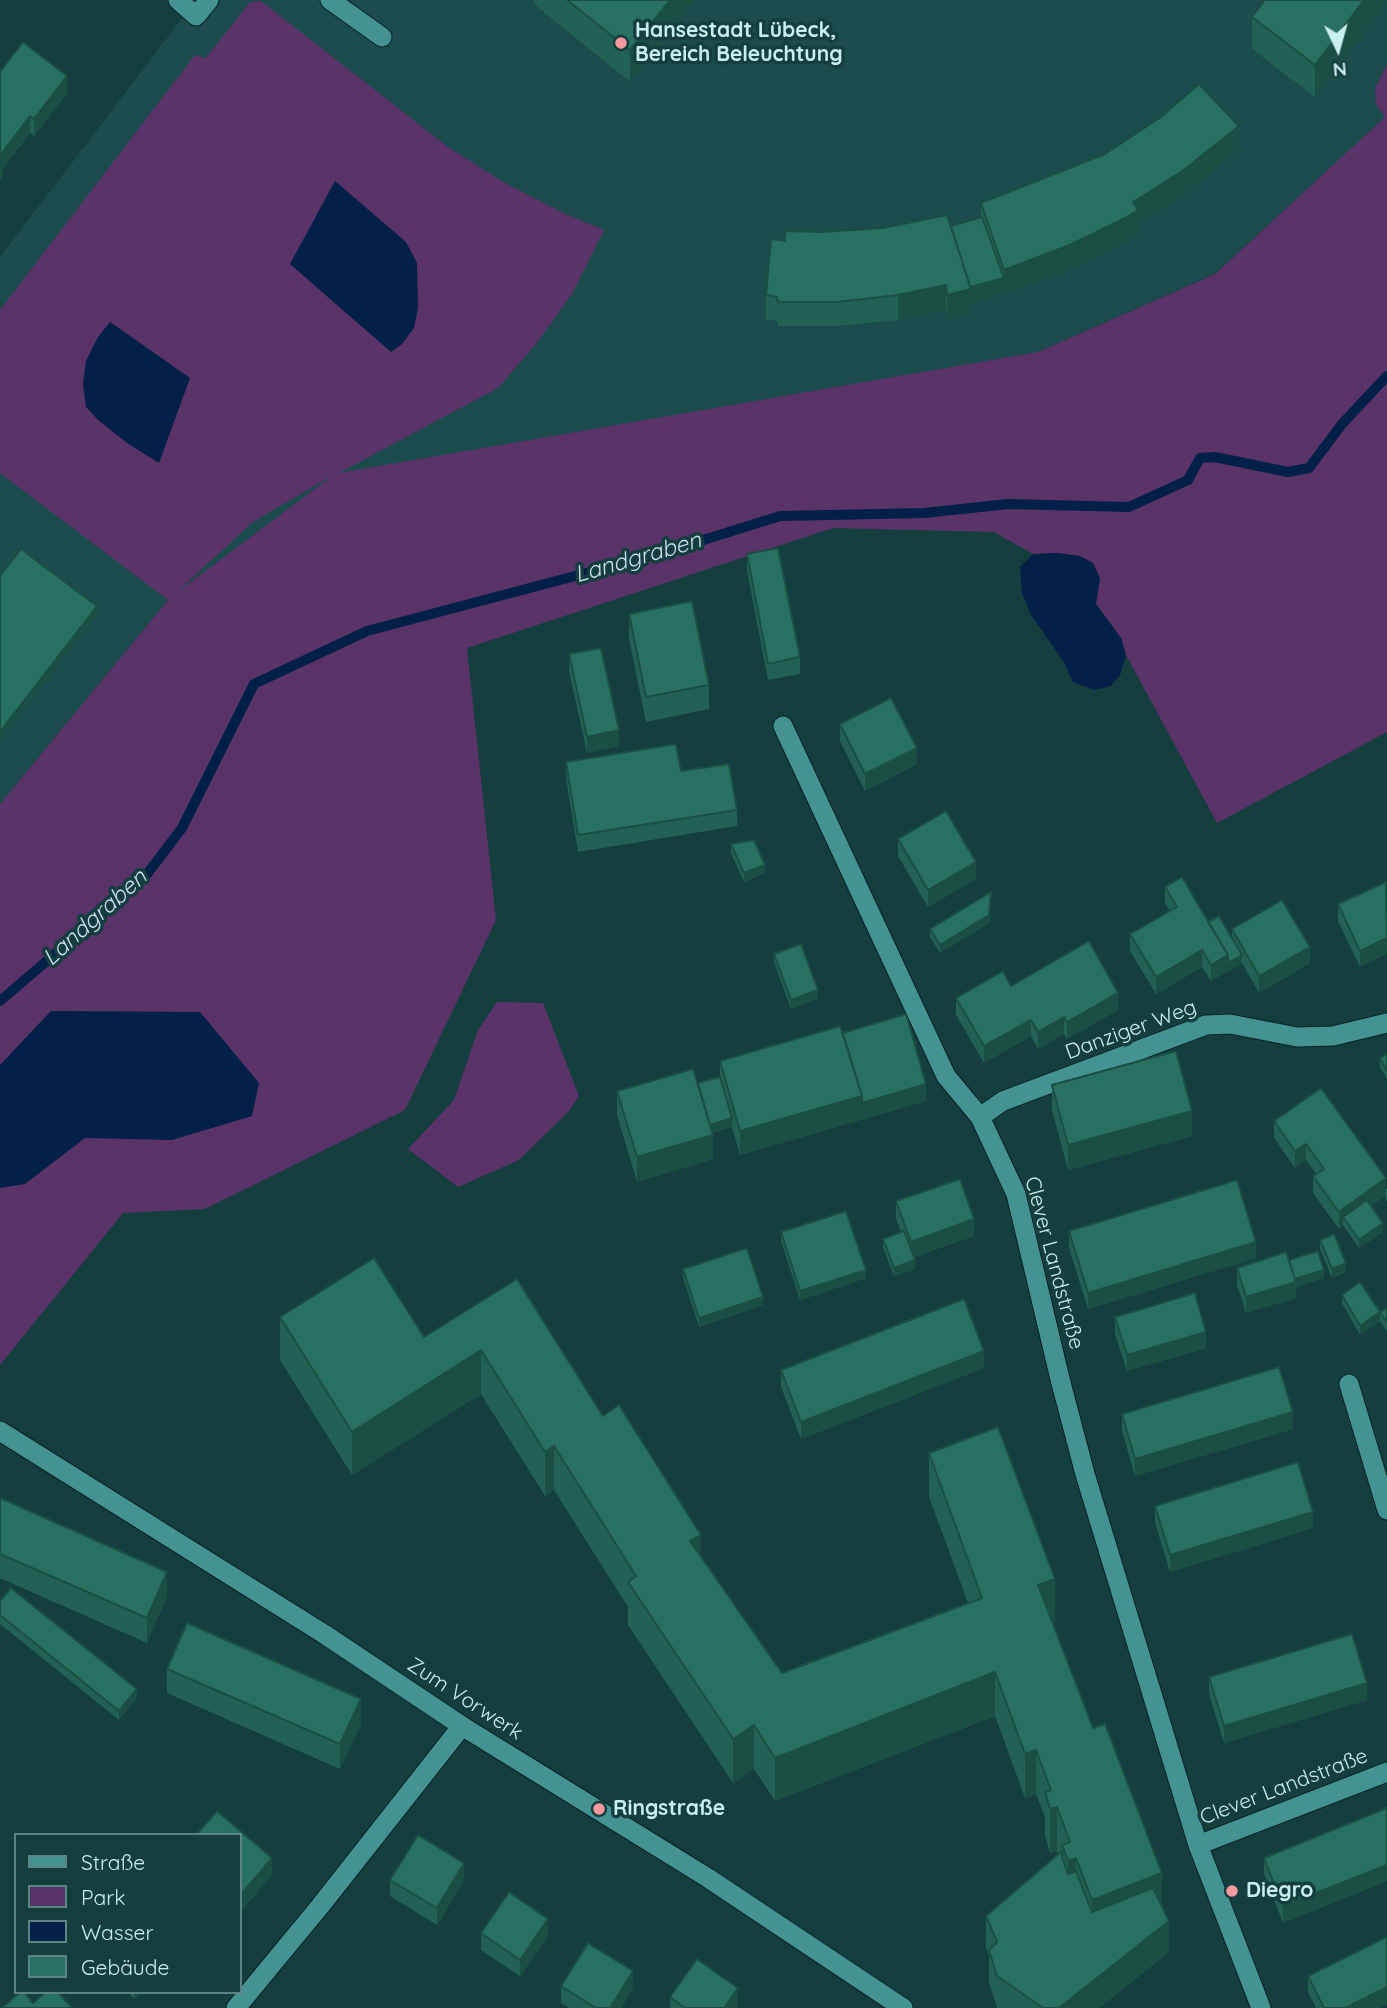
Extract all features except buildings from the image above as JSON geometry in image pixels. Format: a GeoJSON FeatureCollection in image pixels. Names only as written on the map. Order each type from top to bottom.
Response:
{"type":"FeatureCollection","features":[{"type":"Feature","properties":{"kind":"street"},"geometry":{"type":"LineString","coordinates":[[177,0],[196,16],[209,0]]}},
{"type":"Feature","properties":{"kind":"street"},"geometry":{"type":"LineString","coordinates":[[330,0],[382,37]]}},
{"type":"Feature","properties":{"kind":"street","name":"Clever Landstraße"},"geometry":{"type":"LineString","coordinates":[[783,726],[946,1076],[980,1117],[1016,1194],[1085,1474],[1198,1845],[1261,2008]]}},
{"type":"Feature","properties":{"kind":"street","name":"Danziger Weg"},"geometry":{"type":"LineString","coordinates":[[980,1117],[1003,1101],[1206,1025],[1230,1024],[1297,1037],[1333,1036],[1387,1023]]}},
{"type":"Feature","properties":{"kind":"street"},"geometry":{"type":"LineString","coordinates":[[1349,1384],[1387,1510]]}},
{"type":"Feature","properties":{"kind":"street","name":"Zum Vorwerk"},"geometry":{"type":"LineString","coordinates":[[0,1431],[324,1634],[462,1726],[708,1878],[903,2008]]}},
{"type":"Feature","properties":{"kind":"street"},"geometry":{"type":"LineString","coordinates":[[236,2008],[462,1726]]}},
{"type":"Feature","properties":{"kind":"street","name":"Clever Landstraße"},"geometry":{"type":"LineString","coordinates":[[1198,1845],[1387,1772]]}},
{"type":"Feature","properties":{"kind":"shaded area"},"geometry":{"type":"Polygon","coordinates":[[[196,0],[1387,0],[1387,116],[1214,274],[1038,352],[168,600],[0,804],[0,257],[196,0]]]}},
{"type":"Feature","properties":{"kind":"green space"},"geometry":{"type":"Polygon","coordinates":[[[261,1],[448,147],[503,182],[563,213],[604,230],[572,294],[536,344],[498,388],[339,473],[1038,352],[1215,274],[1385,117],[1376,104],[1375,89],[1387,64],[1387,732],[1217,823],[1126,655],[1121,638],[1096,604],[1100,578],[1058,553],[1033,554],[994,532],[833,528],[467,648],[496,920],[405,1110],[205,1209],[123,1213],[0,1365],[0,804],[168,600],[0,473],[0,310],[195,55],[206,58],[250,2],[261,1]],[[328,479],[253,522],[176,593],[328,479]]]}},
{"type":"Feature","properties":{"kind":"green space"},"geometry":{"type":"Polygon","coordinates":[[[497,1002],[543,1003],[579,1096],[569,1111],[519,1160],[458,1187],[408,1149],[454,1100],[478,1030],[497,1002]]]}},
{"type":"Feature","properties":{"kind":"water"},"geometry":{"type":"Polygon","coordinates":[[[335,181],[406,242],[417,263],[418,307],[414,328],[402,344],[391,352],[290,264],[335,181]]]}},
{"type":"Feature","properties":{"kind":"water"},"geometry":{"type":"Polygon","coordinates":[[[110,322],[190,378],[159,463],[127,443],[86,407],[83,384],[86,361],[98,337],[110,322]]]}},
{"type":"Feature","properties":{"kind":"water"},"geometry":{"type":"Polygon","coordinates":[[[1033,554],[1080,556],[1093,563],[1100,578],[1096,604],[1121,638],[1126,655],[1120,675],[1111,686],[1094,690],[1073,682],[1064,662],[1031,615],[1022,593],[1020,567],[1033,554]]]}},
{"type":"Feature","properties":{"kind":"water"},"geometry":{"type":"Polygon","coordinates":[[[51,1011],[200,1012],[259,1083],[252,1116],[172,1140],[85,1138],[25,1184],[0,1188],[0,1065],[51,1011]]]}},
{"type":"Feature","properties":{"kind":"waterway","name":"Landgraben"},"geometry":{"type":"LineString","coordinates":[[0,1001],[144,878],[182,828],[254,684],[367,631],[662,553],[780,516],[924,513],[1008,504],[1129,507],[1188,480],[1200,458],[1215,457],[1288,472],[1309,468],[1342,424],[1387,376]]}},
{"type":"Feature","properties":{"kind":"place","name":"Hansestadt Lübeck, Bereich Beleuchtung"},"geometry":{"type":"Point","coordinates":[621,43]}},
{"type":"Feature","properties":{"kind":"place","name":"Ringstraße"},"geometry":{"type":"Point","coordinates":[599,1809]}},
{"type":"Feature","properties":{"kind":"place","name":"Diegro"},"geometry":{"type":"Point","coordinates":[1232,1891]}}]}
